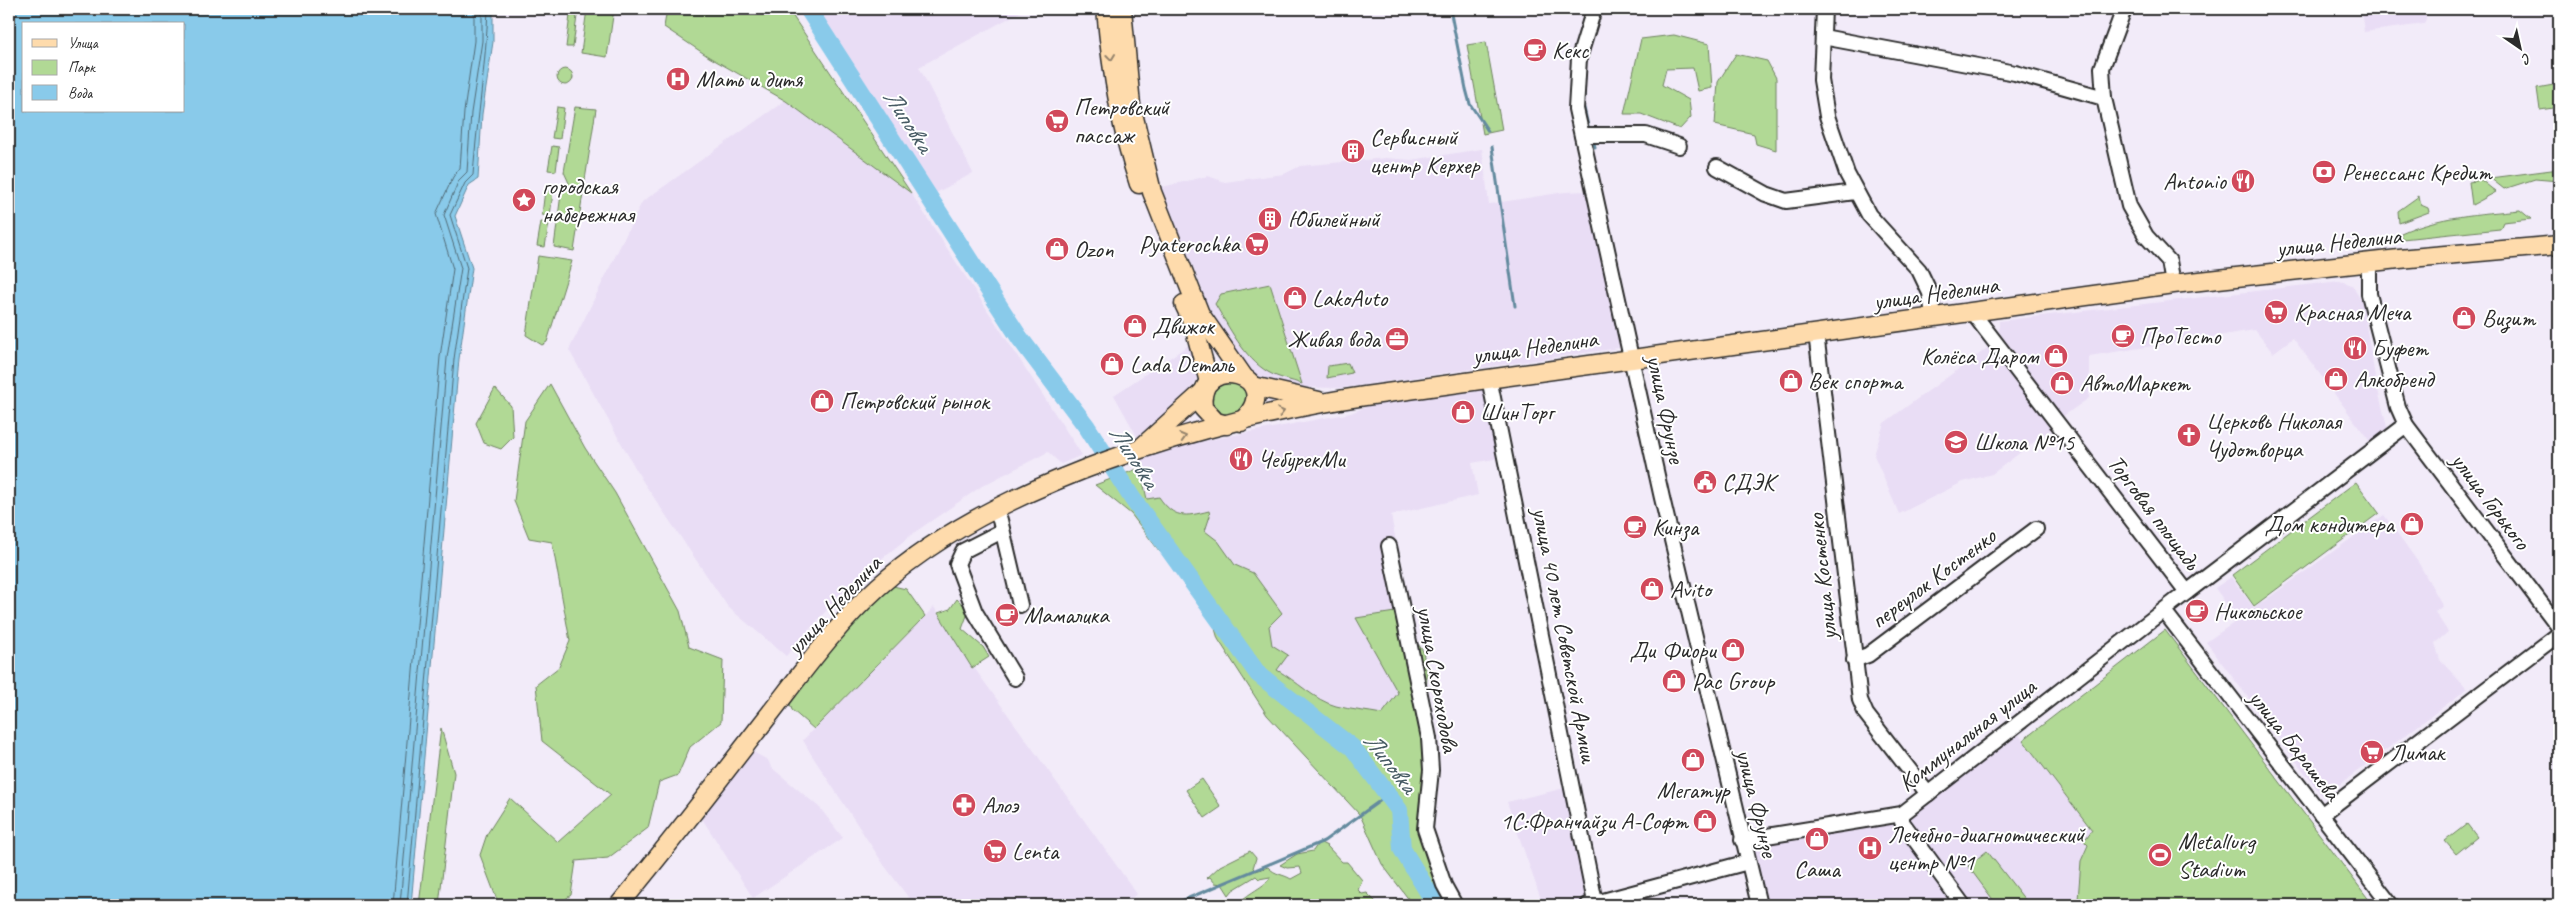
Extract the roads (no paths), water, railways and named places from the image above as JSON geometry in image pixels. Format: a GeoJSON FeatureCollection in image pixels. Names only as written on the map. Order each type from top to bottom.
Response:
{"type":"FeatureCollection","features":[{"type":"Feature","properties":{"kind":"main road"},"geometry":{"type":"LineString","coordinates":[[1106,9],[1111,61],[1130,154],[1166,263],[1193,323],[1206,387],[1203,408],[1208,417],[1216,422],[1234,423],[1254,408],[1256,402],[1248,381],[1212,333],[1192,298],[1152,192],[1131,105],[1122,9]]}},
{"type":"Feature","properties":{"kind":"main road","name":"улица Неделина"},"geometry":{"type":"LineString","coordinates":[[636,884],[832,636],[866,599],[914,558],[965,525],[1084,471],[1138,450],[1234,423],[1322,402],[1633,357],[2173,284],[2559,245]]}},
{"type":"Feature","properties":{"kind":"main road"},"geometry":{"type":"LineString","coordinates":[[1138,450],[1220,375],[1232,373],[1248,381],[1322,402]]}},
{"type":"Feature","properties":{"kind":"main road"},"geometry":{"type":"LineString","coordinates":[[619,905],[636,884]]}},
{"type":"Feature","properties":{"kind":"main road"},"geometry":{"type":"LineString","coordinates":[[625,905],[636,884]]}},
{"type":"Feature","properties":{"kind":"street","name":"улица Фрунзе"},"geometry":{"type":"LineString","coordinates":[[1594,9],[1579,58],[1576,109],[1626,334],[1633,357],[1662,498],[1758,905]]}},
{"type":"Feature","properties":{"kind":"street"},"geometry":{"type":"LineString","coordinates":[[1824,9],[1821,80],[1827,116],[1855,192],[1869,215],[1919,270],[1930,293],[1933,317]]}},
{"type":"Feature","properties":{"kind":"street"},"geometry":{"type":"LineString","coordinates":[[2124,9],[2102,68],[2104,98],[2130,206],[2146,236],[2169,261],[2173,284]]}},
{"type":"Feature","properties":{"kind":"street"},"geometry":{"type":"LineString","coordinates":[[1823,38],[2015,73],[2104,98]]}},
{"type":"Feature","properties":{"kind":"street"},"geometry":{"type":"LineString","coordinates":[[1582,135],[1646,136],[1679,146]]}},
{"type":"Feature","properties":{"kind":"street"},"geometry":{"type":"LineString","coordinates":[[1717,167],[1766,194],[1786,201],[1855,192]]}},
{"type":"Feature","properties":{"kind":"street","name":"улица Горького"},"geometry":{"type":"LineString","coordinates":[[2369,263],[2369,294],[2398,407],[2406,425],[2559,627]]}},
{"type":"Feature","properties":{"kind":"street","name":"Торговая площадь"},"geometry":{"type":"LineString","coordinates":[[1972,312],[2187,592],[2406,425]]}},
{"type":"Feature","properties":{"kind":"street","name":"улица Костенко"},"geometry":{"type":"LineString","coordinates":[[1816,333],[1860,700],[1866,714],[1928,794]]}},
{"type":"Feature","properties":{"kind":"street","name":"улица 40 лет Советской Армии"},"geometry":{"type":"LineString","coordinates":[[1489,378],[1592,904]]}},
{"type":"Feature","properties":{"kind":"street"},"geometry":{"type":"LineString","coordinates":[[995,510],[1020,605]]}},
{"type":"Feature","properties":{"kind":"street","name":"переулок Костенко"},"geometry":{"type":"LineString","coordinates":[[1854,660],[1868,655],[2036,529]]}},
{"type":"Feature","properties":{"kind":"street"},"geometry":{"type":"LineString","coordinates":[[1002,531],[963,551],[957,564],[975,612],[1015,678]]}},
{"type":"Feature","properties":{"kind":"street","name":"улица Скороходова"},"geometry":{"type":"LineString","coordinates":[[1389,546],[1429,738],[1431,770],[1425,830],[1444,885],[1455,905]]}},
{"type":"Feature","properties":{"kind":"street","name":"Коммунальная улица"},"geometry":{"type":"LineString","coordinates":[[1742,840],[1902,814],[2187,592]]}},
{"type":"Feature","properties":{"kind":"street","name":"улица Барашева"},"geometry":{"type":"LineString","coordinates":[[2164,611],[2391,905]]}},
{"type":"Feature","properties":{"kind":"street"},"geometry":{"type":"LineString","coordinates":[[2321,814],[2559,634]]}},
{"type":"Feature","properties":{"kind":"street"},"geometry":{"type":"LineString","coordinates":[[1902,814],[1902,822],[1963,905]]}},
{"type":"Feature","properties":{"kind":"street"},"geometry":{"type":"LineString","coordinates":[[1592,904],[1748,862]]}},
{"type":"Feature","properties":{"kind":"water"},"geometry":{"type":"Polygon","coordinates":[[[9,9],[493,9],[493,42],[482,114],[478,179],[469,185],[455,216],[472,268],[459,359],[411,905],[9,905],[9,9]]]}},
{"type":"Feature","properties":{"kind":"waterway","name":"Липовка"},"geometry":{"type":"LineString","coordinates":[[808,9],[1019,337],[1087,427],[1132,498],[1258,674],[1353,748],[1399,810],[1402,849],[1436,905]]}},
{"type":"Feature","properties":{"kind":"waterway"},"geometry":{"type":"LineString","coordinates":[[1450,9],[1470,104],[1488,131]]}},
{"type":"Feature","properties":{"kind":"waterway"},"geometry":{"type":"LineString","coordinates":[[1584,99],[1585,65]]}},
{"type":"Feature","properties":{"kind":"waterway"},"geometry":{"type":"LineString","coordinates":[[1584,108],[1589,130]]}},
{"type":"Feature","properties":{"kind":"waterway"},"geometry":{"type":"LineString","coordinates":[[1593,140],[1595,147]]}},
{"type":"Feature","properties":{"kind":"waterway"},"geometry":{"type":"LineString","coordinates":[[1492,147],[1515,306]]}},
{"type":"Feature","properties":{"kind":"waterway"},"geometry":{"type":"LineString","coordinates":[[1172,905],[1324,841],[1388,795]]}},
{"type":"Feature","properties":{"kind":"place","name":"Кекс"},"geometry":{"type":"Point","coordinates":[1535,50]}},
{"type":"Feature","properties":{"kind":"place","name":"Мать и дитя"},"geometry":{"type":"Point","coordinates":[678,79]}},
{"type":"Feature","properties":{"kind":"place","name":"Петровский пассаж"},"geometry":{"type":"Point","coordinates":[1057,121]}},
{"type":"Feature","properties":{"kind":"place","name":"Сервисный центр Керхер"},"geometry":{"type":"Point","coordinates":[1353,151]}},
{"type":"Feature","properties":{"kind":"place","name":"Ренессанс Кредит"},"geometry":{"type":"Point","coordinates":[2324,172]}},
{"type":"Feature","properties":{"kind":"place","name":"Antonio"},"geometry":{"type":"Point","coordinates":[2243,181]}},
{"type":"Feature","properties":{"kind":"place","name":"городская набережная"},"geometry":{"type":"Point","coordinates":[524,200]}},
{"type":"Feature","properties":{"kind":"place","name":"Юбилейный"},"geometry":{"type":"Point","coordinates":[1270,219]}},
{"type":"Feature","properties":{"kind":"place","name":"Pyaterochka"},"geometry":{"type":"Point","coordinates":[1257,244]}},
{"type":"Feature","properties":{"kind":"place","name":"Ozon"},"geometry":{"type":"Point","coordinates":[1057,249]}},
{"type":"Feature","properties":{"kind":"place","name":"LakoAuto"},"geometry":{"type":"Point","coordinates":[1295,298]}},
{"type":"Feature","properties":{"kind":"place","name":"Красная Меча"},"geometry":{"type":"Point","coordinates":[2276,312]}},
{"type":"Feature","properties":{"kind":"place","name":"Визит"},"geometry":{"type":"Point","coordinates":[2464,318]}},
{"type":"Feature","properties":{"kind":"place","name":"Движок"},"geometry":{"type":"Point","coordinates":[1135,326]}},
{"type":"Feature","properties":{"kind":"place","name":"ПроТесто"},"geometry":{"type":"Point","coordinates":[2123,336]}},
{"type":"Feature","properties":{"kind":"place","name":"Живая вода"},"geometry":{"type":"Point","coordinates":[1397,339]}},
{"type":"Feature","properties":{"kind":"place","name":"Буфет"},"geometry":{"type":"Point","coordinates":[2355,348]}},
{"type":"Feature","properties":{"kind":"place","name":"Колёса Даром"},"geometry":{"type":"Point","coordinates":[2056,356]}},
{"type":"Feature","properties":{"kind":"place","name":"Lada Dеталь"},"geometry":{"type":"Point","coordinates":[1112,364]}},
{"type":"Feature","properties":{"kind":"place","name":"Алкобренд"},"geometry":{"type":"Point","coordinates":[2336,379]}},
{"type":"Feature","properties":{"kind":"place","name":"Век спорта"},"geometry":{"type":"Point","coordinates":[1791,381]}},
{"type":"Feature","properties":{"kind":"place","name":"АвтоМаркет"},"geometry":{"type":"Point","coordinates":[2062,383]}},
{"type":"Feature","properties":{"kind":"place","name":"Петровский рынок"},"geometry":{"type":"Point","coordinates":[822,401]}},
{"type":"Feature","properties":{"kind":"place","name":"ШинТорг"},"geometry":{"type":"Point","coordinates":[1463,412]}},
{"type":"Feature","properties":{"kind":"place","name":"Церковь Николая Чудотворца"},"geometry":{"type":"Point","coordinates":[2189,435]}},
{"type":"Feature","properties":{"kind":"place","name":"Школа №15"},"geometry":{"type":"Point","coordinates":[1956,442]}},
{"type":"Feature","properties":{"kind":"place","name":"ЧебурекМи"},"geometry":{"type":"Point","coordinates":[1241,459]}},
{"type":"Feature","properties":{"kind":"place","name":"СДЭК"},"geometry":{"type":"Point","coordinates":[1705,482]}},
{"type":"Feature","properties":{"kind":"place","name":"Дом кондитера"},"geometry":{"type":"Point","coordinates":[2412,524]}},
{"type":"Feature","properties":{"kind":"place","name":"Кинза"},"geometry":{"type":"Point","coordinates":[1635,527]}},
{"type":"Feature","properties":{"kind":"place","name":"Avito"},"geometry":{"type":"Point","coordinates":[1652,589]}},
{"type":"Feature","properties":{"kind":"place","name":"Никольское"},"geometry":{"type":"Point","coordinates":[2197,611]}},
{"type":"Feature","properties":{"kind":"place","name":"Мамалика"},"geometry":{"type":"Point","coordinates":[1007,615]}},
{"type":"Feature","properties":{"kind":"place","name":"Ди Фиори"},"geometry":{"type":"Point","coordinates":[1733,650]}},
{"type":"Feature","properties":{"kind":"place","name":"Pac Group"},"geometry":{"type":"Point","coordinates":[1674,681]}},
{"type":"Feature","properties":{"kind":"place","name":"Лимак"},"geometry":{"type":"Point","coordinates":[2372,752]}},
{"type":"Feature","properties":{"kind":"place","name":"Мегатур"},"geometry":{"type":"Point","coordinates":[1693,760]}},
{"type":"Feature","properties":{"kind":"place","name":"Алоэ"},"geometry":{"type":"Point","coordinates":[964,805]}},
{"type":"Feature","properties":{"kind":"place","name":"1С:Франчайзи А-Софт"},"geometry":{"type":"Point","coordinates":[1705,821]}},
{"type":"Feature","properties":{"kind":"place","name":"Саша"},"geometry":{"type":"Point","coordinates":[1817,839]}},
{"type":"Feature","properties":{"kind":"place","name":"Лечебно-диагнотический центр №1"},"geometry":{"type":"Point","coordinates":[1870,848]}},
{"type":"Feature","properties":{"kind":"place","name":"Lenta"},"geometry":{"type":"Point","coordinates":[995,851]}},
{"type":"Feature","properties":{"kind":"place","name":"Metallurg Stadium"},"geometry":{"type":"Point","coordinates":[2160,855]}}]}
